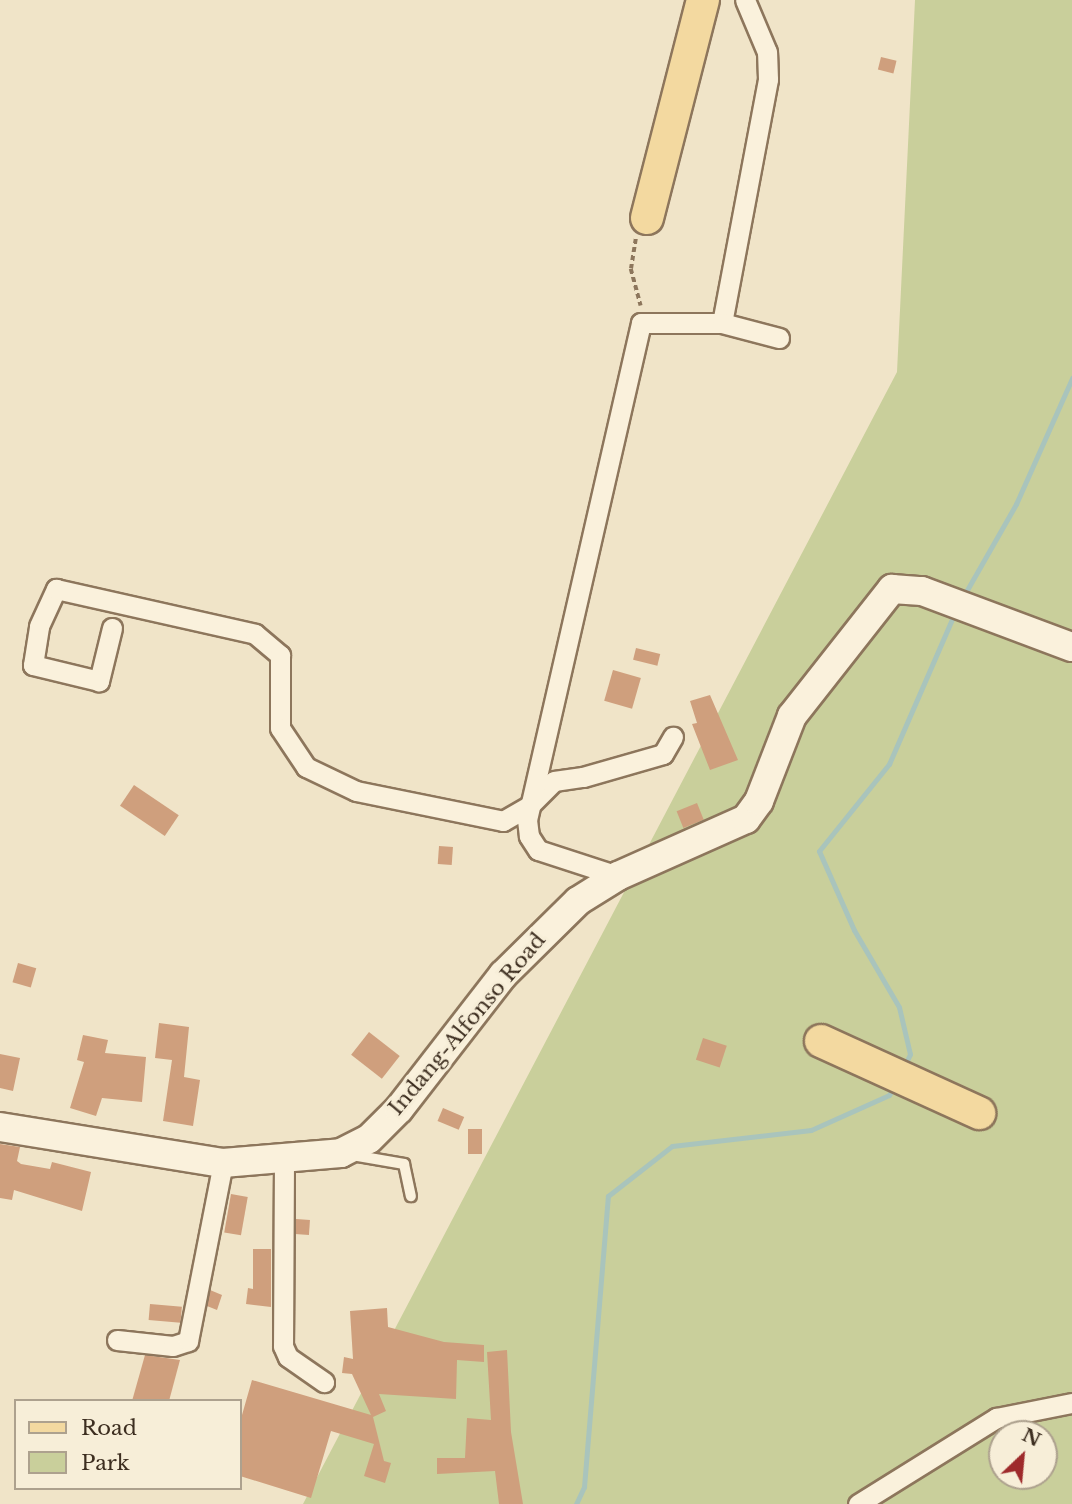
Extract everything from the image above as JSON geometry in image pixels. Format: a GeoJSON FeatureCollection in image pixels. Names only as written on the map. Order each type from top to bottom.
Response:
{"type":"FeatureCollection","features":[{"type":"Feature","properties":{"kind":"main road"},"geometry":{"type":"LineString","coordinates":[[647,218],[703,0]]}},
{"type":"Feature","properties":{"kind":"main road","name":"Indang-Alfonso Road"},"geometry":{"type":"LineString","coordinates":[[0,1126],[223,1163],[285,1160],[341,1153],[369,1139],[399,1109],[503,975],[542,932],[578,901],[618,876],[747,819],[760,801],[785,728],[852,638],[895,587],[922,591],[1072,647]]}},
{"type":"Feature","properties":{"kind":"main road"},"geometry":{"type":"LineString","coordinates":[[821,1041],[979,1113]]}},
{"type":"Feature","properties":{"kind":"street"},"geometry":{"type":"LineString","coordinates":[[722,323],[768,79],[767,51],[745,0]]}},
{"type":"Feature","properties":{"kind":"street"},"geometry":{"type":"LineString","coordinates":[[618,876],[538,850],[527,828],[529,806],[641,323],[722,323],[779,338]]}},
{"type":"Feature","properties":{"kind":"street"},"geometry":{"type":"LineString","coordinates":[[111,628],[99,681],[33,664],[39,626],[56,589],[255,634],[280,655],[280,728],[306,767],[356,792],[503,821],[529,806],[554,781],[583,777],[663,754],[673,737]]}},
{"type":"Feature","properties":{"kind":"street"},"geometry":{"type":"LineString","coordinates":[[285,1160],[282,1346],[288,1357],[324,1382]]}},
{"type":"Feature","properties":{"kind":"street"},"geometry":{"type":"LineString","coordinates":[[117,1340],[173,1346],[188,1341],[223,1163]]}},
{"type":"Feature","properties":{"kind":"street"},"geometry":{"type":"LineString","coordinates":[[858,1504],[996,1418],[1072,1403]]}},
{"type":"Feature","properties":{"kind":"lane"},"geometry":{"type":"LineString","coordinates":[[341,1153],[404,1164],[411,1196]]}},
{"type":"Feature","properties":{"kind":"path"},"geometry":{"type":"LineString","coordinates":[[641,323],[631,269],[641,219],[647,218]]}},
{"type":"Feature","properties":{"kind":"green space"},"geometry":{"type":"Polygon","coordinates":[[[915,0],[1072,0],[1072,1504],[303,1504],[897,372],[915,0]]]}},
{"type":"Feature","properties":{"kind":"building"},"geometry":{"type":"Polygon","coordinates":[[[881,57],[897,61],[893,73],[878,70],[881,57]]]}},
{"type":"Feature","properties":{"kind":"building"},"geometry":{"type":"Polygon","coordinates":[[[636,648],[660,654],[657,666],[633,660],[636,648]]]}},
{"type":"Feature","properties":{"kind":"building"},"geometry":{"type":"Polygon","coordinates":[[[613,670],[641,678],[632,709],[604,701],[613,670]]]}},
{"type":"Feature","properties":{"kind":"building"},"geometry":{"type":"Polygon","coordinates":[[[710,695],[738,760],[710,770],[692,724],[697,723],[690,701],[710,695]]]}},
{"type":"Feature","properties":{"kind":"building"},"geometry":{"type":"Polygon","coordinates":[[[134,785],[179,815],[165,836],[120,806],[134,785]]]}},
{"type":"Feature","properties":{"kind":"building"},"geometry":{"type":"Polygon","coordinates":[[[697,803],[704,820],[683,828],[677,811],[697,803]]]}},
{"type":"Feature","properties":{"kind":"building"},"geometry":{"type":"Polygon","coordinates":[[[439,846],[453,847],[452,865],[438,864],[439,846]]]}},
{"type":"Feature","properties":{"kind":"building"},"geometry":{"type":"Polygon","coordinates":[[[18,963],[36,968],[31,987],[12,982],[18,963]]]}},
{"type":"Feature","properties":{"kind":"building"},"geometry":{"type":"Polygon","coordinates":[[[159,1023],[189,1027],[184,1077],[200,1080],[193,1126],[163,1121],[172,1060],[155,1058],[159,1023]]]}},
{"type":"Feature","properties":{"kind":"building"},"geometry":{"type":"Polygon","coordinates":[[[369,1032],[400,1056],[382,1079],[351,1055],[369,1032]]]}},
{"type":"Feature","properties":{"kind":"building"},"geometry":{"type":"Polygon","coordinates":[[[83,1035],[108,1040],[105,1053],[146,1057],[142,1102],[102,1098],[96,1116],[70,1108],[84,1062],[77,1060],[83,1035]]]}},
{"type":"Feature","properties":{"kind":"building"},"geometry":{"type":"Polygon","coordinates":[[[703,1038],[727,1046],[720,1068],[696,1060],[703,1038]]]}},
{"type":"Feature","properties":{"kind":"building"},"geometry":{"type":"Polygon","coordinates":[[[0,1054],[20,1058],[13,1091],[0,1088],[0,1054]]]}},
{"type":"Feature","properties":{"kind":"building"},"geometry":{"type":"Polygon","coordinates":[[[443,1108],[464,1117],[459,1130],[438,1121],[443,1108]]]}},
{"type":"Feature","properties":{"kind":"building"},"geometry":{"type":"Polygon","coordinates":[[[468,1129],[482,1129],[482,1154],[468,1154],[468,1129]]]}},
{"type":"Feature","properties":{"kind":"building"},"geometry":{"type":"Polygon","coordinates":[[[0,1144],[20,1147],[17,1161],[21,1164],[50,1169],[52,1162],[91,1172],[82,1211],[14,1190],[12,1200],[0,1198],[0,1144]]]}},
{"type":"Feature","properties":{"kind":"building"},"geometry":{"type":"Polygon","coordinates":[[[231,1194],[248,1197],[241,1235],[224,1232],[231,1194]]]}},
{"type":"Feature","properties":{"kind":"building"},"geometry":{"type":"Polygon","coordinates":[[[296,1219],[310,1220],[309,1235],[295,1234],[296,1219]]]}},
{"type":"Feature","properties":{"kind":"building"},"geometry":{"type":"Polygon","coordinates":[[[253,1249],[271,1249],[271,1307],[246,1304],[248,1288],[253,1289],[253,1249]]]}},
{"type":"Feature","properties":{"kind":"building"},"geometry":{"type":"Polygon","coordinates":[[[210,1290],[222,1295],[217,1310],[207,1306],[210,1290]]]}},
{"type":"Feature","properties":{"kind":"building"},"geometry":{"type":"Polygon","coordinates":[[[150,1304],[182,1307],[180,1323],[149,1320],[150,1304]]]}},
{"type":"Feature","properties":{"kind":"building"},"geometry":{"type":"Polygon","coordinates":[[[387,1308],[388,1327],[444,1342],[484,1345],[484,1362],[457,1360],[456,1399],[379,1394],[386,1411],[373,1417],[384,1461],[391,1463],[385,1483],[364,1476],[374,1444],[331,1431],[311,1498],[242,1477],[242,1415],[252,1380],[371,1415],[352,1374],[342,1373],[344,1357],[353,1359],[350,1311],[387,1308]]]}},
{"type":"Feature","properties":{"kind":"building"},"geometry":{"type":"Polygon","coordinates":[[[507,1350],[511,1432],[523,1504],[499,1504],[495,1471],[437,1474],[437,1458],[465,1458],[467,1418],[491,1420],[487,1352],[507,1350]]]}},
{"type":"Feature","properties":{"kind":"building"},"geometry":{"type":"Polygon","coordinates":[[[145,1355],[180,1360],[170,1399],[133,1399],[145,1355]]]}},
{"type":"Feature","properties":{"kind":"waterway"},"geometry":{"type":"LineString","coordinates":[[963,597],[1016,504],[1072,378]]}},
{"type":"Feature","properties":{"kind":"waterway"},"geometry":{"type":"LineString","coordinates":[[904,1067],[910,1054],[899,1007],[854,930],[819,851],[889,764],[955,612]]}},
{"type":"Feature","properties":{"kind":"waterway"},"geometry":{"type":"LineString","coordinates":[[576,1504],[584,1487],[608,1196],[672,1146],[811,1130],[889,1095],[895,1085]]}}]}
